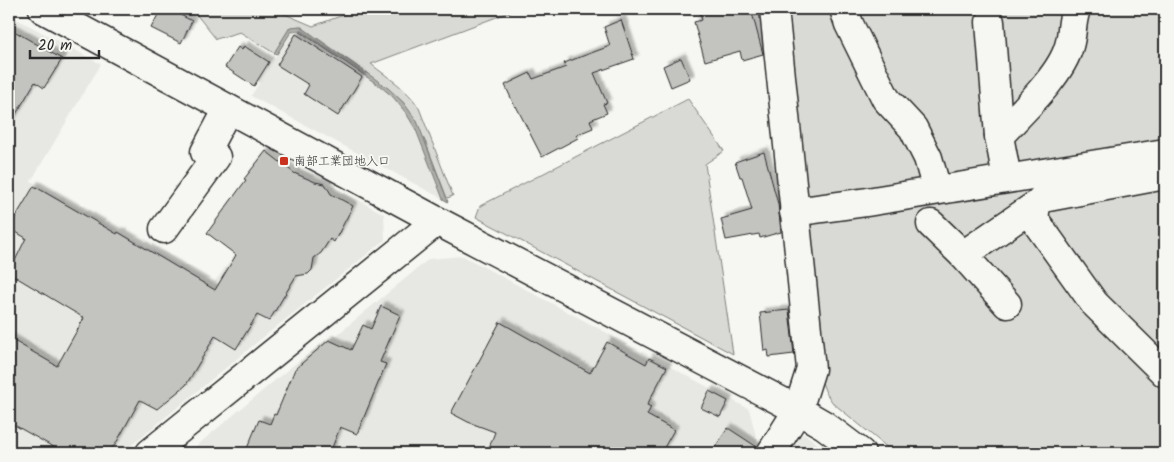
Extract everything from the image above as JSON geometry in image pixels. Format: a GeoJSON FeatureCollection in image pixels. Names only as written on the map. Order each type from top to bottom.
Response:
{"type":"FeatureCollection","features":[{"type":"Feature","properties":{"kind":"street"},"geometry":{"type":"LineString","coordinates":[[43,9],[437,221],[798,410],[824,425],[861,453]]}},
{"type":"Feature","properties":{"kind":"street"},"geometry":{"type":"LineString","coordinates":[[771,453],[798,410],[811,369],[774,9]]}},
{"type":"Feature","properties":{"kind":"street"},"geometry":{"type":"LineString","coordinates":[[844,9],[849,24],[886,99],[913,128],[928,158],[937,190]]}},
{"type":"Feature","properties":{"kind":"street"},"geometry":{"type":"LineString","coordinates":[[999,136],[1059,70],[1070,46],[1072,20],[1076,9]]}},
{"type":"Feature","properties":{"kind":"street"},"geometry":{"type":"LineString","coordinates":[[990,22],[999,136],[1007,178]]}},
{"type":"Feature","properties":{"kind":"street"},"geometry":{"type":"LineString","coordinates":[[164,229],[216,157],[205,152],[228,109]]}},
{"type":"Feature","properties":{"kind":"street"},"geometry":{"type":"LineString","coordinates":[[794,212],[867,202],[1165,153]]}},
{"type":"Feature","properties":{"kind":"street"},"geometry":{"type":"LineString","coordinates":[[963,255],[1090,165]]}},
{"type":"Feature","properties":{"kind":"street"},"geometry":{"type":"LineString","coordinates":[[1040,201],[1165,175]]}},
{"type":"Feature","properties":{"kind":"street"},"geometry":{"type":"LineString","coordinates":[[1040,201],[1034,219],[1094,303],[1165,373]]}},
{"type":"Feature","properties":{"kind":"street"},"geometry":{"type":"LineString","coordinates":[[150,453],[437,221]]}},
{"type":"Feature","properties":{"kind":"street"},"geometry":{"type":"LineString","coordinates":[[931,224],[963,255],[1007,304]]}},
{"type":"Feature","properties":{"kind":"shaded area"},"geometry":{"type":"Polygon","coordinates":[[[192,9],[273,9],[313,26],[360,9],[518,9],[371,64],[403,89],[419,108],[453,196],[447,198],[426,143],[403,102],[300,26],[290,28],[274,53],[240,32],[216,39],[192,9]]]}},
{"type":"Feature","properties":{"kind":"shaded area"},"geometry":{"type":"Polygon","coordinates":[[[782,9],[1165,9],[1165,144],[814,197],[801,190],[782,9]]]}},
{"type":"Feature","properties":{"kind":"shaded area"},"geometry":{"type":"Polygon","coordinates":[[[9,15],[101,64],[31,181],[213,284],[299,168],[384,214],[385,240],[122,453],[9,453],[9,15]]]}},
{"type":"Feature","properties":{"kind":"shaded area"},"geometry":{"type":"Polygon","coordinates":[[[300,26],[388,88],[403,102],[417,121],[448,202],[443,199],[416,130],[406,113],[393,97],[380,86],[299,31],[291,32],[277,54],[274,53],[290,27],[300,26]]]}},
{"type":"Feature","properties":{"kind":"shaded area"},"geometry":{"type":"Polygon","coordinates":[[[299,31],[380,86],[393,97],[406,113],[416,130],[443,199],[251,96],[291,32],[299,31]]]}},
{"type":"Feature","properties":{"kind":"shaded area"},"geometry":{"type":"Polygon","coordinates":[[[688,99],[724,151],[705,164],[733,354],[476,217],[480,206],[688,99]]]}},
{"type":"Feature","properties":{"kind":"shaded area"},"geometry":{"type":"Polygon","coordinates":[[[1165,162],[1165,453],[894,453],[833,403],[826,393],[819,375],[809,224],[816,220],[1165,162]]]}},
{"type":"Feature","properties":{"kind":"shaded area"},"geometry":{"type":"Polygon","coordinates":[[[463,256],[749,409],[759,448],[756,453],[188,453],[291,367],[329,338],[332,339],[429,259],[463,256]]]}},
{"type":"Feature","properties":{"kind":"shaded area"},"geometry":{"type":"Polygon","coordinates":[[[805,434],[829,453],[789,453],[799,437],[805,434]]]}},
{"type":"Feature","properties":{"kind":"building"},"geometry":{"type":"Polygon","coordinates":[[[161,9],[169,9],[192,21],[181,43],[151,28],[161,9]]]}},
{"type":"Feature","properties":{"kind":"building"},"geometry":{"type":"Polygon","coordinates":[[[699,9],[751,9],[763,54],[742,60],[740,51],[705,61],[694,22],[702,20],[699,9]]]}},
{"type":"Feature","properties":{"kind":"building"},"geometry":{"type":"Polygon","coordinates":[[[621,20],[634,59],[594,73],[607,103],[603,104],[607,113],[590,120],[593,128],[576,135],[578,138],[542,157],[505,85],[530,73],[533,79],[566,67],[564,63],[610,46],[604,27],[621,20]]]}},
{"type":"Feature","properties":{"kind":"building"},"geometry":{"type":"Polygon","coordinates":[[[9,28],[62,59],[44,88],[35,82],[9,126],[9,28]]]}},
{"type":"Feature","properties":{"kind":"building"},"geometry":{"type":"Polygon","coordinates":[[[296,34],[362,77],[338,116],[304,94],[309,85],[277,65],[296,34]]]}},
{"type":"Feature","properties":{"kind":"building"},"geometry":{"type":"Polygon","coordinates":[[[244,46],[269,62],[254,86],[225,67],[238,47],[242,50],[244,46]]]}},
{"type":"Feature","properties":{"kind":"building"},"geometry":{"type":"Polygon","coordinates":[[[681,58],[690,79],[671,87],[663,66],[681,58]]]}},
{"type":"Feature","properties":{"kind":"building"},"geometry":{"type":"Polygon","coordinates":[[[266,151],[294,173],[325,184],[331,194],[353,206],[334,242],[330,239],[321,253],[314,258],[312,270],[308,274],[296,276],[269,321],[257,315],[236,349],[215,336],[186,385],[157,409],[140,400],[115,445],[106,453],[64,453],[9,422],[9,338],[57,366],[84,318],[9,273],[26,238],[9,228],[34,186],[117,234],[118,232],[215,290],[236,255],[207,233],[246,180],[244,179],[266,151]]]}},
{"type":"Feature","properties":{"kind":"building"},"geometry":{"type":"Polygon","coordinates":[[[764,152],[778,204],[781,232],[760,238],[759,234],[726,240],[721,219],[752,210],[742,177],[740,177],[735,162],[764,152]]]}},
{"type":"Feature","properties":{"kind":"building"},"geometry":{"type":"Polygon","coordinates":[[[381,306],[400,315],[380,362],[386,364],[357,434],[340,427],[330,453],[245,453],[259,420],[270,424],[274,414],[276,415],[295,369],[329,340],[351,350],[363,325],[371,329],[381,306]]]}},
{"type":"Feature","properties":{"kind":"building"},"geometry":{"type":"Polygon","coordinates":[[[789,310],[794,354],[769,357],[768,350],[764,351],[760,313],[789,310]]]}},
{"type":"Feature","properties":{"kind":"building"},"geometry":{"type":"Polygon","coordinates":[[[500,322],[590,373],[607,342],[646,364],[649,358],[667,367],[647,405],[651,407],[647,415],[674,430],[661,453],[487,453],[495,432],[468,422],[451,413],[500,322]]]}},
{"type":"Feature","properties":{"kind":"building"},"geometry":{"type":"Polygon","coordinates":[[[709,391],[728,401],[720,417],[701,408],[709,391]]]}},
{"type":"Feature","properties":{"kind":"building"},"geometry":{"type":"Polygon","coordinates":[[[728,428],[757,447],[756,453],[711,453],[728,428]]]}},
{"type":"Feature","properties":{"kind":"place","name":"南部工業団地入口"},"geometry":{"type":"Point","coordinates":[284,161]}}]}
